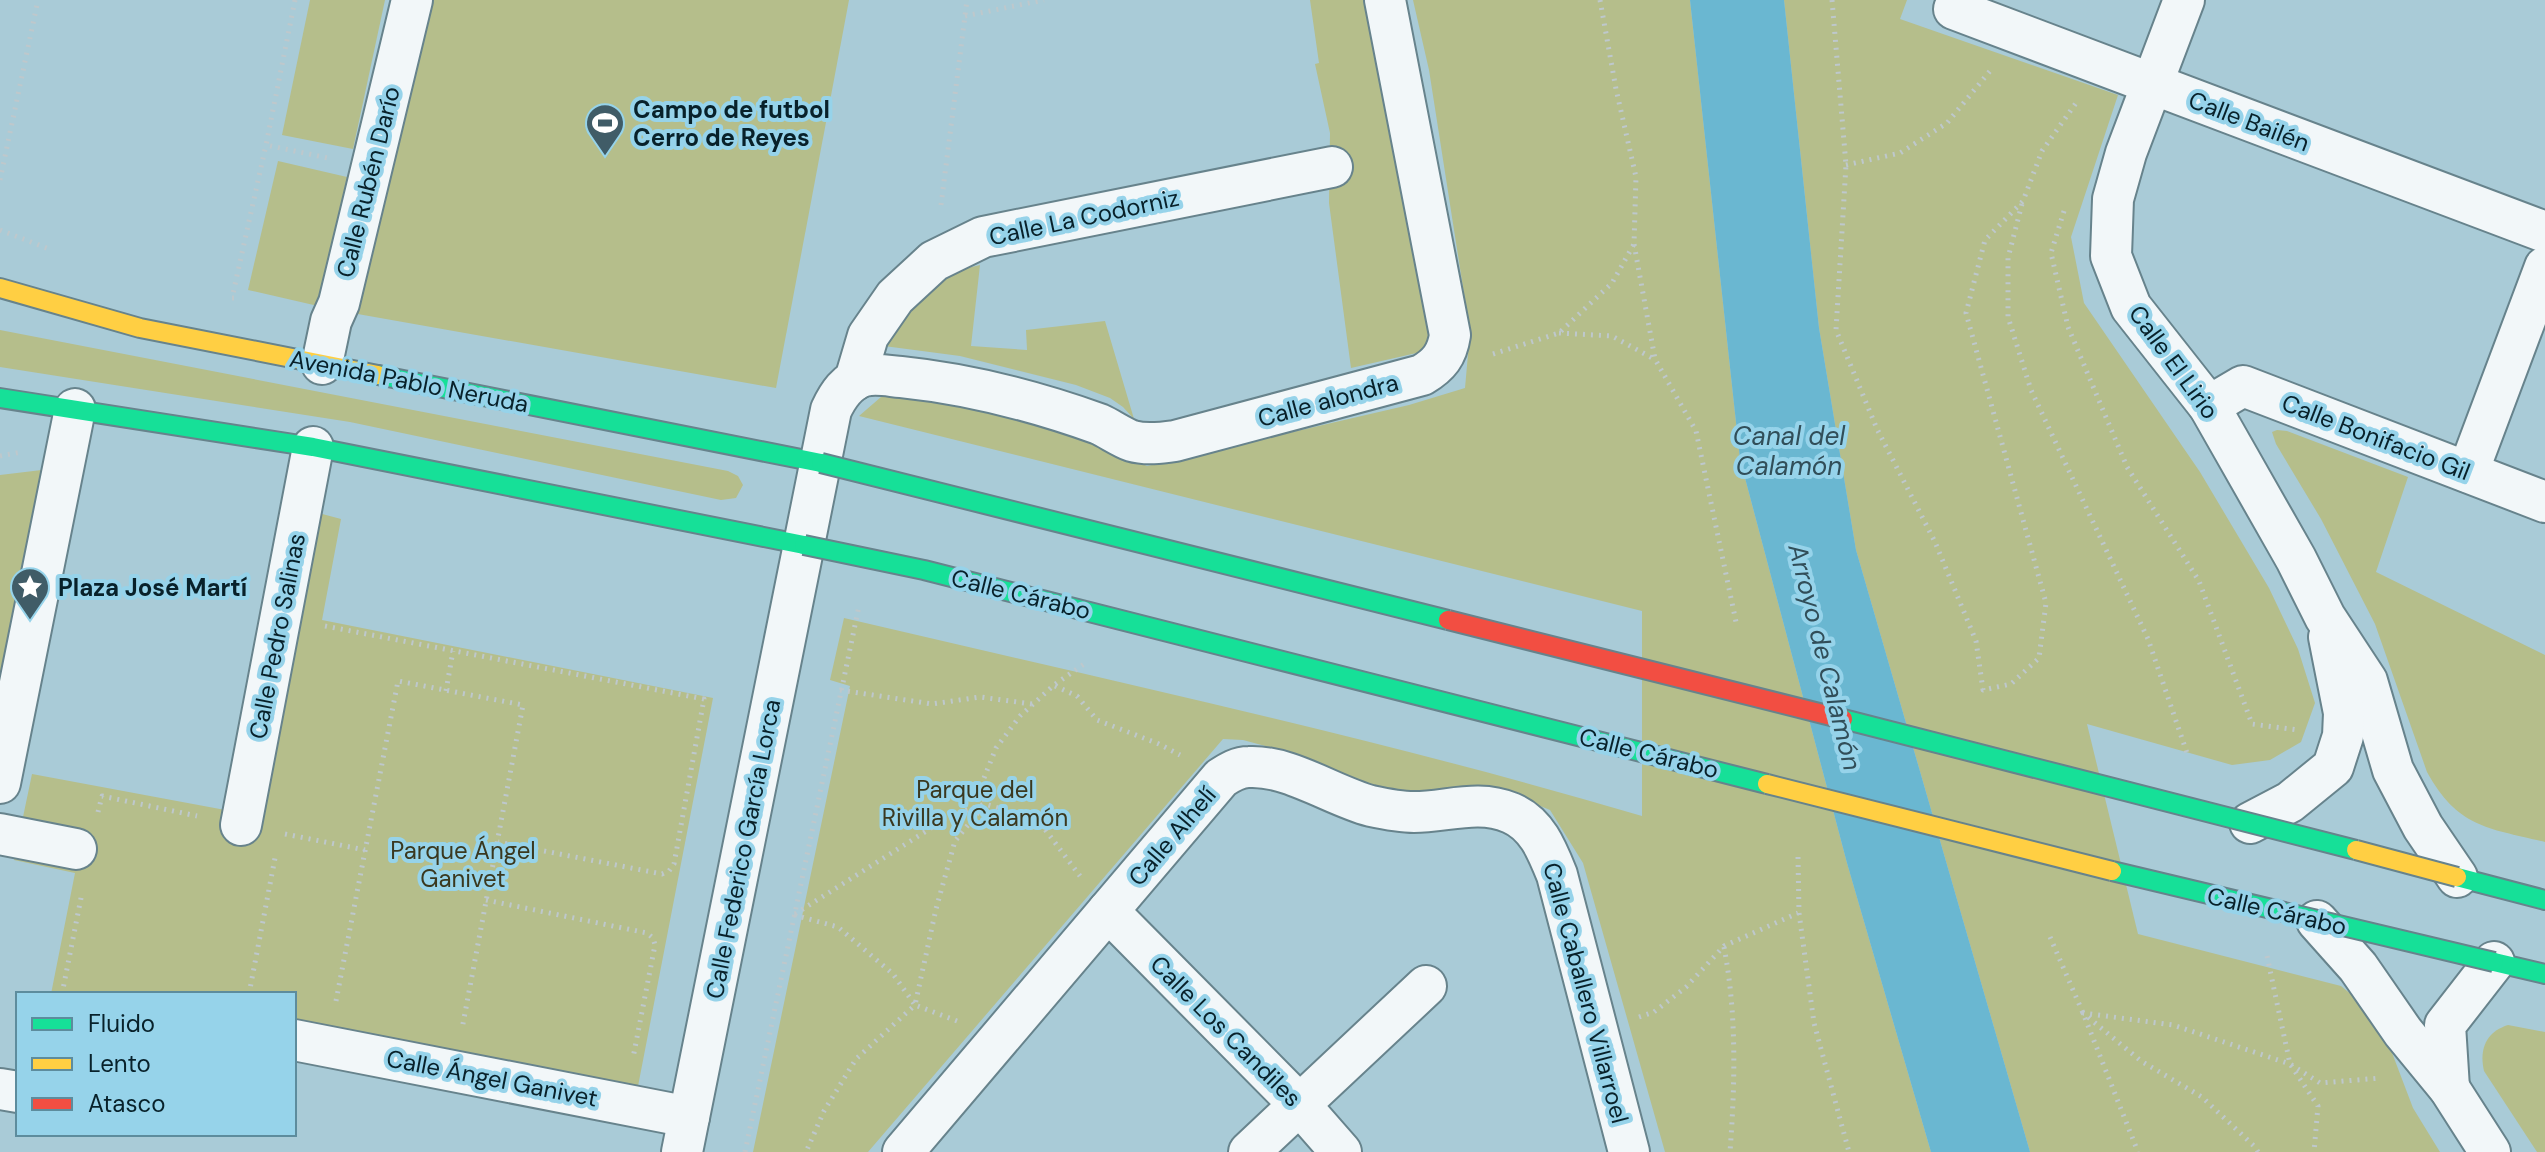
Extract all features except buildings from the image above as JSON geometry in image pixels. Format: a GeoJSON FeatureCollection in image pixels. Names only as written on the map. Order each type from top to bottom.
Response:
{"type":"FeatureCollection","features":[{"type":"Feature","properties":{"kind":"main road","name":"Avenida Pablo Neruda"},"geometry":{"type":"LineString","coordinates":[[0,288],[140,328],[821,463]]}},
{"type":"Feature","properties":{"kind":"main road"},"geometry":{"type":"LineString","coordinates":[[1,399],[313,447],[804,545]]}},
{"type":"Feature","properties":{"kind":"main road"},"geometry":{"type":"LineString","coordinates":[[821,463],[2207,810],[2545,900]]}},
{"type":"Feature","properties":{"kind":"main road","name":"Calle Cárabo"},"geometry":{"type":"LineString","coordinates":[[804,545],[924,570],[2146,880],[2545,974]]}},
{"type":"Feature","properties":{"kind":"street","name":"Calle Rubén Darío"},"geometry":{"type":"LineString","coordinates":[[322,364],[412,0]]}},
{"type":"Feature","properties":{"kind":"street"},"geometry":{"type":"LineString","coordinates":[[1385,0],[1450,335],[1443,358]]}},
{"type":"Feature","properties":{"kind":"street","name":"Calle El Lirio"},"geometry":{"type":"LineString","coordinates":[[2184,0],[2126,153],[2113,199],[2111,256],[2131,307],[2209,406],[2296,559],[2325,617],[2367,681],[2393,770],[2423,827],[2457,877]]}},
{"type":"Feature","properties":{"kind":"street","name":"Calle Bailén"},"geometry":{"type":"LineString","coordinates":[[1954,9],[2545,232]]}},
{"type":"Feature","properties":{"kind":"street","name":"Calle La Codorniz"},"geometry":{"type":"LineString","coordinates":[[821,463],[831,410],[836,398],[855,380],[868,336],[895,297],[934,261],[983,237],[1332,167]]}},
{"type":"Feature","properties":{"kind":"street"},"geometry":{"type":"LineString","coordinates":[[2468,472],[2545,267]]}},
{"type":"Feature","properties":{"kind":"street","name":"Calle alondra"},"geometry":{"type":"LineString","coordinates":[[855,380],[877,375],[938,381],[997,393],[1103,426],[1132,440],[1152,444],[1175,441],[1422,375],[1443,358]]}},
{"type":"Feature","properties":{"kind":"street","name":"Calle Bonifacio Gil"},"geometry":{"type":"LineString","coordinates":[[2209,406],[2243,386],[2545,502]]}},
{"type":"Feature","properties":{"kind":"street"},"geometry":{"type":"LineString","coordinates":[[0,783],[75,409]]}},
{"type":"Feature","properties":{"kind":"street","name":"Calle Pedro Salinas"},"geometry":{"type":"LineString","coordinates":[[241,825],[313,447]]}},
{"type":"Feature","properties":{"kind":"street","name":"Calle Federico García Lorca"},"geometry":{"type":"LineString","coordinates":[[686,1134],[821,463]]}},
{"type":"Feature","properties":{"kind":"street","name":"Calle El Lirio"},"geometry":{"type":"LineString","coordinates":[[2250,823],[2290,802],[2333,767],[2343,736],[2344,713],[2325,617]]}},
{"type":"Feature","properties":{"kind":"street","name":"Calle Alhelí"},"geometry":{"type":"LineString","coordinates":[[903,1152],[1221,778],[1235,769],[1261,768],[1284,774],[1392,811],[1414,812],[1460,806],[1497,808],[1514,814],[1539,836]]}},
{"type":"Feature","properties":{"kind":"street"},"geometry":{"type":"LineString","coordinates":[[0,834],[81,864]]}},
{"type":"Feature","properties":{"kind":"street","name":"Calle Caballero Villarroel"},"geometry":{"type":"LineString","coordinates":[[1539,836],[1557,875],[1629,1152]]}},
{"type":"Feature","properties":{"kind":"street","name":"Calle Los Candiles"},"geometry":{"type":"LineString","coordinates":[[1108,911],[1299,1104],[1341,1152]]}},
{"type":"Feature","properties":{"kind":"street"},"geometry":{"type":"LineString","coordinates":[[2317,921],[2358,967],[2403,1032],[2449,1088],[2490,1152]]}},
{"type":"Feature","properties":{"kind":"street"},"geometry":{"type":"LineString","coordinates":[[2449,1088],[2445,1025],[2494,962]]}},
{"type":"Feature","properties":{"kind":"street"},"geometry":{"type":"LineString","coordinates":[[1249,1152],[1426,986]]}},
{"type":"Feature","properties":{"kind":"street","name":"Calle Ángel Ganivet"},"geometry":{"type":"LineString","coordinates":[[296,1040],[623,1104],[686,1134]]}},
{"type":"Feature","properties":{"kind":"path"},"geometry":{"type":"LineString","coordinates":[[0,180],[38,0]]}},
{"type":"Feature","properties":{"kind":"path"},"geometry":{"type":"LineString","coordinates":[[246,301],[232,298],[295,0]]}},
{"type":"Feature","properties":{"kind":"path"},"geometry":{"type":"LineString","coordinates":[[934,261],[967,0]]}},
{"type":"Feature","properties":{"kind":"path"},"geometry":{"type":"LineString","coordinates":[[965,16],[1044,0]]}},
{"type":"Feature","properties":{"kind":"path"},"geometry":{"type":"LineString","coordinates":[[1600,0],[1636,177],[1634,244],[1655,359],[1696,431],[1736,622]]}},
{"type":"Feature","properties":{"kind":"path"},"geometry":{"type":"LineString","coordinates":[[1832,0],[1846,165],[1836,330],[1877,429],[1935,542],[1976,641],[1983,690],[2011,684],[2039,658],[2046,603],[1966,313],[1985,240],[2023,201]]}},
{"type":"Feature","properties":{"kind":"path"},"geometry":{"type":"LineString","coordinates":[[1846,165],[1900,153],[1947,123],[1983,81],[2013,32]]}},
{"type":"Feature","properties":{"kind":"path"},"geometry":{"type":"LineString","coordinates":[[2095,63],[2080,98],[2042,151],[2023,201],[2008,258],[2008,317],[2031,390],[2148,639],[2207,810]]}},
{"type":"Feature","properties":{"kind":"path"},"geometry":{"type":"LineString","coordinates":[[266,145],[371,167]]}},
{"type":"Feature","properties":{"kind":"path"},"geometry":{"type":"LineString","coordinates":[[2067,201],[2051,253],[2068,327],[2127,467],[2199,581],[2252,724],[2343,736]]}},
{"type":"Feature","properties":{"kind":"path"},"geometry":{"type":"LineString","coordinates":[[1559,333],[1612,283],[1634,244]]}},
{"type":"Feature","properties":{"kind":"path"},"geometry":{"type":"LineString","coordinates":[[1443,358],[1459,365],[1559,333],[1612,336],[1655,359]]}},
{"type":"Feature","properties":{"kind":"path"},"geometry":{"type":"LineString","coordinates":[[745,1152],[857,606]]}},
{"type":"Feature","properties":{"kind":"path"},"geometry":{"type":"LineString","coordinates":[[280,617],[704,699],[674,864],[669,871],[662,874],[498,842]]}},
{"type":"Feature","properties":{"kind":"path"},"geometry":{"type":"LineString","coordinates":[[446,691],[453,651]]}},
{"type":"Feature","properties":{"kind":"path"},"geometry":{"type":"LineString","coordinates":[[806,1152],[824,1111],[856,1059],[915,1005],[955,841],[985,804],[982,783],[996,748],[1020,716],[1054,685],[1088,662]]}},
{"type":"Feature","properties":{"kind":"path"},"geometry":{"type":"LineString","coordinates":[[334,1011],[398,681],[523,705],[461,1035]]}},
{"type":"Feature","properties":{"kind":"path"},"geometry":{"type":"LineString","coordinates":[[1054,685],[1077,696],[1097,720],[1159,744],[1221,778]]}},
{"type":"Feature","properties":{"kind":"path"},"geometry":{"type":"LineString","coordinates":[[840,690],[932,704],[980,697],[1033,704]]}},
{"type":"Feature","properties":{"kind":"path"},"geometry":{"type":"LineString","coordinates":[[794,915],[950,816],[985,804],[1038,820],[1108,911]]}},
{"type":"Feature","properties":{"kind":"path"},"geometry":{"type":"LineString","coordinates":[[1798,857],[1799,913],[1814,1023],[1849,1152]]}},
{"type":"Feature","properties":{"kind":"path"},"geometry":{"type":"LineString","coordinates":[[62,992],[81,864]]}},
{"type":"Feature","properties":{"kind":"path"},"geometry":{"type":"LineString","coordinates":[[486,900],[647,933],[653,938],[655,945],[623,1104]]}},
{"type":"Feature","properties":{"kind":"path"},"geometry":{"type":"LineString","coordinates":[[2256,906],[2290,1064],[2318,1106],[2314,1152]]}},
{"type":"Feature","properties":{"kind":"path"},"geometry":{"type":"LineString","coordinates":[[1596,1029],[1654,1012],[1686,987],[1724,946],[1799,913]]}},
{"type":"Feature","properties":{"kind":"path"},"geometry":{"type":"LineString","coordinates":[[794,915],[838,927],[893,974],[915,1005],[967,1025]]}},
{"type":"Feature","properties":{"kind":"path"},"geometry":{"type":"LineString","coordinates":[[2050,937],[2138,1152]]}},
{"type":"Feature","properties":{"kind":"path"},"geometry":{"type":"LineString","coordinates":[[1724,946],[1732,990],[1734,1095],[1730,1152]]}},
{"type":"Feature","properties":{"kind":"path"},"geometry":{"type":"LineString","coordinates":[[2083,1013],[2173,1025],[2290,1064],[2320,1083],[2401,1076],[2449,1088]]}},
{"type":"Feature","properties":{"kind":"path"},"geometry":{"type":"LineString","coordinates":[[2083,1013],[2141,1061],[2202,1097],[2258,1152]]}},
{"type":"Feature","properties":{"kind":"green space"},"geometry":{"type":"Polygon","coordinates":[[[310,0],[385,0],[353,149],[282,135],[310,0]]]}},
{"type":"Feature","properties":{"kind":"green space","name":"Campo de futbol Cerro de Reyes"},"geometry":{"type":"Polygon","coordinates":[[[431,0],[849,0],[776,388],[352,313],[431,0]]]}},
{"type":"Feature","properties":{"kind":"green space"},"geometry":{"type":"Polygon","coordinates":[[[1310,0],[1368,0],[1434,349],[1351,368],[1329,203],[1330,133],[1315,64],[1319,63],[1310,0]]]}},
{"type":"Feature","properties":{"kind":"green space","name":"Parque del Rivilla y Calamón"},"geometry":{"type":"Polygon","coordinates":[[[1413,0],[1690,0],[1740,459],[1847,863],[1931,1152],[1665,1152],[1583,863],[1550,810],[1502,790],[1378,791],[1297,761],[1269,747],[1243,740],[1223,739],[868,1152],[753,1152],[850,686],[830,680],[844,618],[1344,736],[1642,816],[1642,611],[859,416],[881,397],[918,397],[1072,433],[1147,466],[1409,405],[1465,388],[1470,332],[1429,70],[1413,0]]]}},
{"type":"Feature","properties":{"kind":"green space"},"geometry":{"type":"Polygon","coordinates":[[[1784,0],[1907,0],[1900,19],[2118,95],[2071,237],[2084,303],[2200,472],[2269,588],[2298,649],[2315,703],[2301,742],[2270,760],[2232,765],[2087,724],[2138,934],[2341,986],[2369,1009],[2386,1037],[2413,1108],[2440,1152],[2030,1152],[1856,550],[1819,328],[1784,0]]]}},
{"type":"Feature","properties":{"kind":"green space"},"geometry":{"type":"Polygon","coordinates":[[[278,161],[347,177],[318,306],[248,290],[278,161]]]}},
{"type":"Feature","properties":{"kind":"green space"},"geometry":{"type":"Polygon","coordinates":[[[980,265],[971,346],[1027,350],[1026,330],[1105,321],[1134,419],[1110,398],[1076,385],[960,356],[884,346],[924,295],[949,276],[980,265]]]}},
{"type":"Feature","properties":{"kind":"green space"},"geometry":{"type":"Polygon","coordinates":[[[0,330],[728,471],[738,476],[743,485],[736,498],[721,500],[350,422],[0,367],[0,330]]]}},
{"type":"Feature","properties":{"kind":"green space"},"geometry":{"type":"Polygon","coordinates":[[[2287,431],[2408,477],[2376,572],[2545,655],[2545,842],[2476,823],[2450,805],[2439,791],[2427,772],[2375,624],[2321,519],[2276,444],[2272,432],[2287,431]]]}},
{"type":"Feature","properties":{"kind":"green space"},"geometry":{"type":"Polygon","coordinates":[[[50,469],[0,731],[0,475],[50,469]]]}},
{"type":"Feature","properties":{"kind":"green space","name":"Parque Ángel Ganivet"},"geometry":{"type":"Polygon","coordinates":[[[296,507],[341,519],[322,620],[713,698],[634,1107],[296,1049],[296,992],[51,992],[75,873],[14,860],[32,774],[236,812],[296,507]]]}},
{"type":"Feature","properties":{"kind":"green space"},"geometry":{"type":"Polygon","coordinates":[[[2508,1025],[2545,1032],[2545,1152],[2537,1152],[2484,1071],[2486,1042],[2494,1032],[2508,1025]]]}},
{"type":"Feature","properties":{"kind":"water","name":"Canal del Calamón"},"geometry":{"type":"Polygon","coordinates":[[[1690,0],[1784,0],[1819,328],[1856,550],[2030,1152],[1931,1152],[1847,863],[1740,459],[1690,0]]]}},
{"type":"Feature","properties":{"kind":"traffic: fast"},"geometry":{"type":"LineString","coordinates":[[378,375],[821,463]]}},
{"type":"Feature","properties":{"kind":"traffic: fast"},"geometry":{"type":"LineString","coordinates":[[0,398],[313,447],[804,545]]}},
{"type":"Feature","properties":{"kind":"traffic: fast"},"geometry":{"type":"LineString","coordinates":[[821,463],[1448,620]]}},
{"type":"Feature","properties":{"kind":"traffic: fast"},"geometry":{"type":"LineString","coordinates":[[804,545],[924,570],[1767,784]]}},
{"type":"Feature","properties":{"kind":"traffic: fast"},"geometry":{"type":"LineString","coordinates":[[1843,719],[2356,850]]}},
{"type":"Feature","properties":{"kind":"traffic: fast"},"geometry":{"type":"LineString","coordinates":[[2112,871],[2494,962]]}},
{"type":"Feature","properties":{"kind":"traffic: fast"},"geometry":{"type":"LineString","coordinates":[[2457,877],[2545,900]]}},
{"type":"Feature","properties":{"kind":"traffic: fast"},"geometry":{"type":"LineString","coordinates":[[2494,962],[2545,974]]}},
{"type":"Feature","properties":{"kind":"traffic: slow"},"geometry":{"type":"LineString","coordinates":[[0,288],[140,328],[378,375]]}},
{"type":"Feature","properties":{"kind":"traffic: slow"},"geometry":{"type":"LineString","coordinates":[[1767,784],[2112,871]]}},
{"type":"Feature","properties":{"kind":"traffic: slow"},"geometry":{"type":"LineString","coordinates":[[2356,850],[2457,877]]}},
{"type":"Feature","properties":{"kind":"traffic: jam"},"geometry":{"type":"LineString","coordinates":[[1448,620],[1843,719]]}},
{"type":"Feature","properties":{"kind":"place","name":"Campo de futbol Cerro de Reyes"},"geometry":{"type":"Point","coordinates":[605,157]}},
{"type":"Feature","properties":{"kind":"place","name":"Plaza José Martí"},"geometry":{"type":"Point","coordinates":[30,621]}},
{"type":"Feature","properties":{"kind":"water label","name":"Arroyo de Calamón"},"geometry":{"type":"Point","coordinates":[1825,657]}}]}
